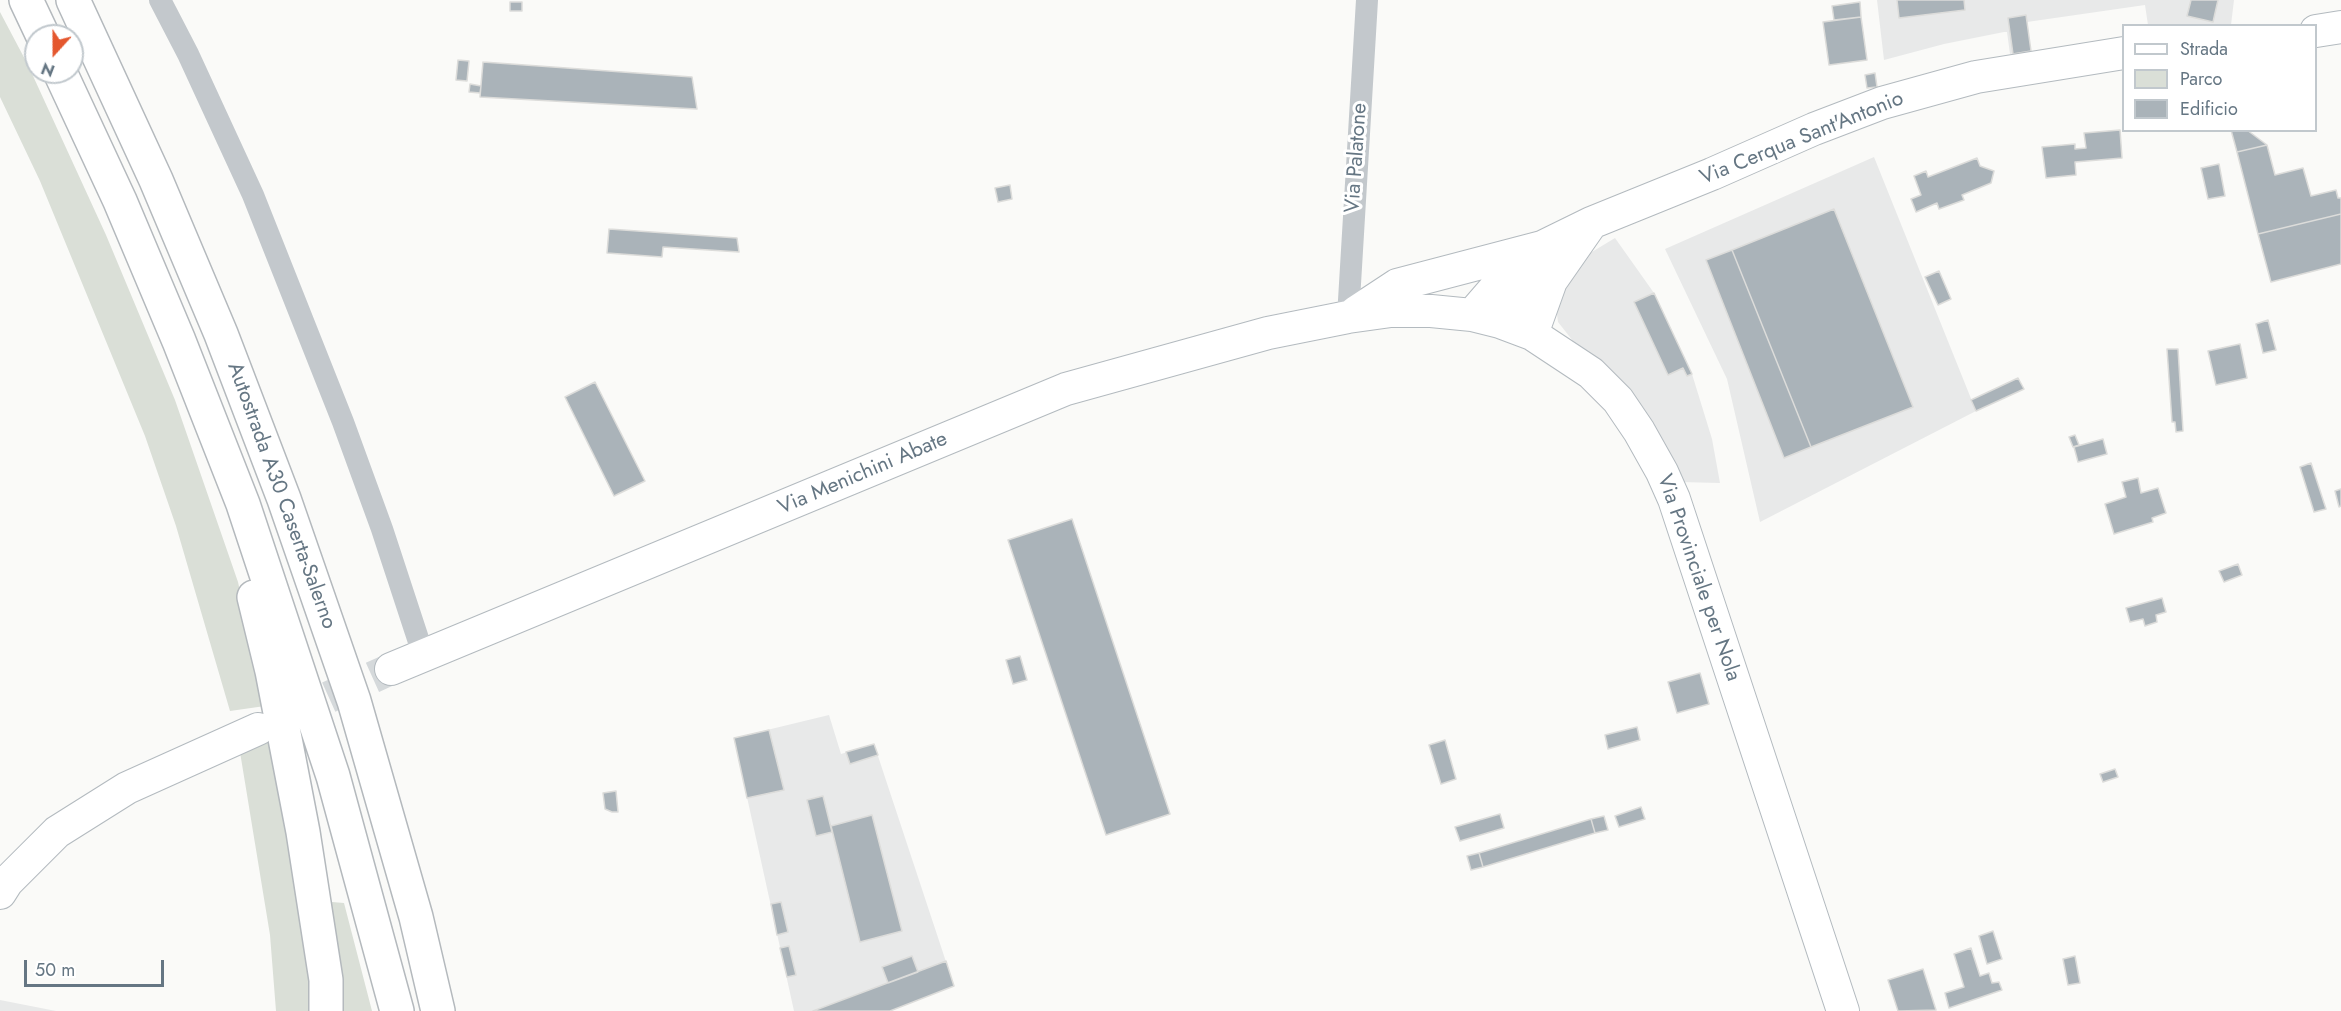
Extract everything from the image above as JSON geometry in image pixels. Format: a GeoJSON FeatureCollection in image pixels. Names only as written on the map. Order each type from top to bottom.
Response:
{"type":"FeatureCollection","features":[{"type":"Feature","properties":{"kind":"highway"},"geometry":{"type":"LineString","coordinates":[[26,0],[37,24]]}},
{"type":"Feature","properties":{"kind":"highway","name":"Autostrada A30 Caserta-Salerno"},"geometry":{"type":"LineString","coordinates":[[73,0],[156,180],[221,334],[284,500],[354,701],[416,918],[438,1011]]}},
{"type":"Feature","properties":{"kind":"highway","name":"Autostrada A30 Caserta-Salerno"},"geometry":{"type":"LineString","coordinates":[[66,84],[120,201],[179,341],[257,545],[333,776],[397,1011]]}},
{"type":"Feature","properties":{"kind":"highway"},"geometry":{"type":"LineString","coordinates":[[257,545],[253,594],[272,671],[303,832],[326,980],[326,1011]]}},
{"type":"Feature","properties":{"kind":"highway"},"geometry":{"type":"LineString","coordinates":[[416,918],[462,1011]]}},
{"type":"Feature","properties":{"kind":"street"},"geometry":{"type":"LineString","coordinates":[[160,0],[188,54],[253,195],[343,422],[382,529],[423,654]]}},
{"type":"Feature","properties":{"kind":"street","name":"Via Palatone"},"geometry":{"type":"LineString","coordinates":[[1347,317],[1367,0]]}},
{"type":"Feature","properties":{"kind":"street"},"geometry":{"type":"LineString","coordinates":[[2317,31],[2341,27]]}},
{"type":"Feature","properties":{"kind":"street","name":"Via Cerqua Sant'Antonio"},"geometry":{"type":"LineString","coordinates":[[1486,318],[1510,306],[1539,276],[1555,250],[1591,223],[1712,174],[1814,129],[1882,103],[1976,77],[2122,53]]}},
{"type":"Feature","properties":{"kind":"street"},"geometry":{"type":"LineString","coordinates":[[1347,317],[1397,285],[1555,250]]}},
{"type":"Feature","properties":{"kind":"street","name":"Via Cerqua Sant'Antonio"},"geometry":{"type":"LineString","coordinates":[[1532,334],[1551,281],[1555,250]]}},
{"type":"Feature","properties":{"kind":"street","name":"Via Provinciale per Nola"},"geometry":{"type":"LineString","coordinates":[[1347,317],[1391,311],[1431,311],[1486,318],[1532,334],[1591,374],[1618,400],[1639,431],[1674,499],[1843,1011]]}},
{"type":"Feature","properties":{"kind":"street","name":"Via Menichini Abate"},"geometry":{"type":"LineString","coordinates":[[391,669],[1066,389],[1268,333],[1347,317]]}},
{"type":"Feature","properties":{"kind":"street"},"geometry":{"type":"LineString","coordinates":[[0,893],[7,882],[57,832],[127,788],[258,729]]}},
{"type":"Feature","properties":{"kind":"shaded area"},"geometry":{"type":"Polygon","coordinates":[[[1877,0],[2234,0],[2231,24],[2148,24],[2145,5],[2027,22],[2031,51],[2010,54],[2007,32],[2004,32],[1944,44],[1884,60],[1877,0]]]}},
{"type":"Feature","properties":{"kind":"shaded area"},"geometry":{"type":"Polygon","coordinates":[[[1874,157],[1976,411],[1760,522],[1727,379],[1665,249],[1874,157]]]}},
{"type":"Feature","properties":{"kind":"shaded area"},"geometry":{"type":"Polygon","coordinates":[[[1615,238],[1654,293],[1692,374],[1712,439],[1720,483],[1680,482],[1643,407],[1609,369],[1573,341],[1558,322],[1555,299],[1577,261],[1615,238]]]}},
{"type":"Feature","properties":{"kind":"shaded area"},"geometry":{"type":"Polygon","coordinates":[[[829,715],[841,754],[874,744],[954,986],[890,1011],[794,1011],[734,738],[829,715]]]}},
{"type":"Feature","properties":{"kind":"shaded area"},"geometry":{"type":"Polygon","coordinates":[[[0,1000],[56,1011],[0,1011],[0,1000]]]}},
{"type":"Feature","properties":{"kind":"green space"},"geometry":{"type":"Polygon","coordinates":[[[0,12],[24,57],[24,84],[37,84],[106,235],[175,400],[238,582],[265,706],[230,711],[176,526],[145,436],[40,181],[0,97],[0,12]]]}},
{"type":"Feature","properties":{"kind":"green space"},"geometry":{"type":"Polygon","coordinates":[[[273,739],[315,1011],[276,1011],[270,935],[240,752],[273,739]]]}},
{"type":"Feature","properties":{"kind":"green space"},"geometry":{"type":"Polygon","coordinates":[[[332,902],[344,903],[372,1011],[332,1011],[325,908],[332,902]]]}},
{"type":"Feature","properties":{"kind":"building"},"geometry":{"type":"Polygon","coordinates":[[[1897,0],[1964,0],[1965,10],[1899,18],[1897,0]]]}},
{"type":"Feature","properties":{"kind":"building"},"geometry":{"type":"Polygon","coordinates":[[[2191,0],[2218,0],[2213,22],[2187,16],[2191,0]]]}},
{"type":"Feature","properties":{"kind":"building"},"geometry":{"type":"Polygon","coordinates":[[[510,2],[522,2],[522,11],[510,11],[510,2]]]}},
{"type":"Feature","properties":{"kind":"building"},"geometry":{"type":"Polygon","coordinates":[[[1860,2],[1861,17],[1834,20],[1832,6],[1860,2]]]}},
{"type":"Feature","properties":{"kind":"building"},"geometry":{"type":"Polygon","coordinates":[[[2026,15],[2031,51],[2013,54],[2008,18],[2026,15]]]}},
{"type":"Feature","properties":{"kind":"building"},"geometry":{"type":"Polygon","coordinates":[[[1861,17],[1867,60],[1829,65],[1823,22],[1861,17]]]}},
{"type":"Feature","properties":{"kind":"building"},"geometry":{"type":"Polygon","coordinates":[[[458,60],[469,61],[467,81],[456,80],[458,60]]]}},
{"type":"Feature","properties":{"kind":"building"},"geometry":{"type":"Polygon","coordinates":[[[483,62],[692,77],[697,109],[480,97],[483,62]]]}},
{"type":"Feature","properties":{"kind":"building"},"geometry":{"type":"Polygon","coordinates":[[[1875,73],[1877,87],[1867,88],[1865,75],[1875,73]]]}},
{"type":"Feature","properties":{"kind":"building"},"geometry":{"type":"Polygon","coordinates":[[[470,84],[481,86],[480,93],[469,92],[470,84]]]}},
{"type":"Feature","properties":{"kind":"building"},"geometry":{"type":"Polygon","coordinates":[[[2120,130],[2122,158],[2075,162],[2076,175],[2046,178],[2042,147],[2075,144],[2075,149],[2086,148],[2084,133],[2120,130]]]}},
{"type":"Feature","properties":{"kind":"building"},"geometry":{"type":"Polygon","coordinates":[[[2232,132],[2250,132],[2267,145],[2237,152],[2232,132]]]}},
{"type":"Feature","properties":{"kind":"building"},"geometry":{"type":"Polygon","coordinates":[[[2267,145],[2275,175],[2303,168],[2311,196],[2336,190],[2338,198],[2341,198],[2341,214],[2258,234],[2237,152],[2267,145]]]}},
{"type":"Feature","properties":{"kind":"building"},"geometry":{"type":"Polygon","coordinates":[[[1977,158],[1980,166],[1994,171],[1991,183],[1962,195],[1964,200],[1939,209],[1937,203],[1916,212],[1911,199],[1921,195],[1914,176],[1926,171],[1928,177],[1977,158]]]}},
{"type":"Feature","properties":{"kind":"building"},"geometry":{"type":"Polygon","coordinates":[[[2219,164],[2225,196],[2208,199],[2201,168],[2219,164]]]}},
{"type":"Feature","properties":{"kind":"building"},"geometry":{"type":"Polygon","coordinates":[[[1010,185],[1012,199],[998,202],[995,188],[1010,185]]]}},
{"type":"Feature","properties":{"kind":"building"},"geometry":{"type":"Polygon","coordinates":[[[1834,209],[1913,407],[1811,447],[1732,250],[1834,209]]]}},
{"type":"Feature","properties":{"kind":"building"},"geometry":{"type":"Polygon","coordinates":[[[2341,214],[2341,264],[2271,282],[2258,234],[2341,214]]]}},
{"type":"Feature","properties":{"kind":"building"},"geometry":{"type":"Polygon","coordinates":[[[609,229],[737,238],[739,252],[663,247],[662,257],[607,253],[609,229]]]}},
{"type":"Feature","properties":{"kind":"building"},"geometry":{"type":"Polygon","coordinates":[[[1732,250],[1811,447],[1784,458],[1706,260],[1732,250]]]}},
{"type":"Feature","properties":{"kind":"building"},"geometry":{"type":"Polygon","coordinates":[[[1939,271],[1951,299],[1938,305],[1925,277],[1939,271]]]}},
{"type":"Feature","properties":{"kind":"building"},"geometry":{"type":"Polygon","coordinates":[[[1654,293],[1692,374],[1687,376],[1683,368],[1668,375],[1634,302],[1654,293]]]}},
{"type":"Feature","properties":{"kind":"building"},"geometry":{"type":"Polygon","coordinates":[[[2268,320],[2276,350],[2263,353],[2256,324],[2268,320]]]}},
{"type":"Feature","properties":{"kind":"building"},"geometry":{"type":"Polygon","coordinates":[[[2240,344],[2247,378],[2216,385],[2208,351],[2240,344]]]}},
{"type":"Feature","properties":{"kind":"building"},"geometry":{"type":"Polygon","coordinates":[[[2167,349],[2178,349],[2183,431],[2176,432],[2175,422],[2172,422],[2167,349]]]}},
{"type":"Feature","properties":{"kind":"building"},"geometry":{"type":"Polygon","coordinates":[[[2018,378],[2024,389],[1976,411],[1971,400],[2018,378]]]}},
{"type":"Feature","properties":{"kind":"building"},"geometry":{"type":"Polygon","coordinates":[[[595,382],[645,481],[614,496],[565,397],[595,382]]]}},
{"type":"Feature","properties":{"kind":"building"},"geometry":{"type":"Polygon","coordinates":[[[2075,435],[2079,445],[2073,447],[2069,437],[2075,435]]]}},
{"type":"Feature","properties":{"kind":"building"},"geometry":{"type":"Polygon","coordinates":[[[2103,439],[2107,454],[2078,462],[2074,447],[2103,439]]]}},
{"type":"Feature","properties":{"kind":"building"},"geometry":{"type":"Polygon","coordinates":[[[2311,463],[2326,509],[2314,512],[2300,467],[2311,463]]]}},
{"type":"Feature","properties":{"kind":"building"},"geometry":{"type":"Polygon","coordinates":[[[2138,478],[2141,493],[2158,488],[2166,513],[2152,518],[2153,522],[2114,534],[2105,504],[2126,497],[2122,482],[2138,478]]]}},
{"type":"Feature","properties":{"kind":"building"},"geometry":{"type":"Polygon","coordinates":[[[2341,489],[2341,506],[2339,507],[2335,491],[2341,489]]]}},
{"type":"Feature","properties":{"kind":"building"},"geometry":{"type":"Polygon","coordinates":[[[1072,519],[1170,814],[1106,835],[1008,540],[1072,519]]]}},
{"type":"Feature","properties":{"kind":"building"},"geometry":{"type":"Polygon","coordinates":[[[2238,564],[2242,575],[2224,582],[2219,571],[2238,564]]]}},
{"type":"Feature","properties":{"kind":"building"},"geometry":{"type":"Polygon","coordinates":[[[2162,598],[2166,612],[2156,615],[2157,622],[2145,626],[2143,619],[2130,622],[2126,608],[2162,598]]]}},
{"type":"Feature","properties":{"kind":"building"},"geometry":{"type":"Polygon","coordinates":[[[1020,656],[1027,680],[1013,684],[1006,660],[1020,656]]]}},
{"type":"Feature","properties":{"kind":"building"},"geometry":{"type":"Polygon","coordinates":[[[1700,673],[1709,704],[1677,713],[1668,682],[1700,673]]]}},
{"type":"Feature","properties":{"kind":"building"},"geometry":{"type":"Polygon","coordinates":[[[1637,727],[1640,740],[1608,749],[1605,735],[1637,727]]]}},
{"type":"Feature","properties":{"kind":"building"},"geometry":{"type":"Polygon","coordinates":[[[769,730],[784,790],[747,798],[734,738],[769,730]]]}},
{"type":"Feature","properties":{"kind":"building"},"geometry":{"type":"Polygon","coordinates":[[[1445,740],[1456,779],[1441,784],[1429,745],[1445,740]]]}},
{"type":"Feature","properties":{"kind":"building"},"geometry":{"type":"Polygon","coordinates":[[[874,744],[878,755],[850,764],[846,752],[874,744]]]}},
{"type":"Feature","properties":{"kind":"building"},"geometry":{"type":"Polygon","coordinates":[[[2115,769],[2118,777],[2103,782],[2100,774],[2115,769]]]}},
{"type":"Feature","properties":{"kind":"building"},"geometry":{"type":"Polygon","coordinates":[[[616,791],[618,812],[612,812],[605,809],[603,793],[616,791]]]}},
{"type":"Feature","properties":{"kind":"building"},"geometry":{"type":"Polygon","coordinates":[[[823,796],[832,832],[816,836],[807,800],[823,796]]]}},
{"type":"Feature","properties":{"kind":"building"},"geometry":{"type":"Polygon","coordinates":[[[1641,807],[1645,819],[1619,827],[1615,816],[1641,807]]]}},
{"type":"Feature","properties":{"kind":"building"},"geometry":{"type":"Polygon","coordinates":[[[1500,814],[1504,828],[1460,841],[1455,827],[1500,814]]]}},
{"type":"Feature","properties":{"kind":"building"},"geometry":{"type":"Polygon","coordinates":[[[872,815],[902,931],[860,942],[831,826],[872,815]]]}},
{"type":"Feature","properties":{"kind":"building"},"geometry":{"type":"Polygon","coordinates":[[[1604,816],[1608,830],[1595,833],[1591,819],[1604,816]]]}},
{"type":"Feature","properties":{"kind":"building"},"geometry":{"type":"Polygon","coordinates":[[[1591,819],[1595,833],[1483,867],[1479,853],[1591,819]]]}},
{"type":"Feature","properties":{"kind":"building"},"geometry":{"type":"Polygon","coordinates":[[[1479,853],[1483,867],[1471,870],[1467,856],[1479,853]]]}},
{"type":"Feature","properties":{"kind":"building"},"geometry":{"type":"Polygon","coordinates":[[[781,902],[788,932],[777,935],[771,904],[781,902]]]}},
{"type":"Feature","properties":{"kind":"building"},"geometry":{"type":"Polygon","coordinates":[[[1993,931],[2002,959],[1987,964],[1979,936],[1993,931]]]}},
{"type":"Feature","properties":{"kind":"building"},"geometry":{"type":"Polygon","coordinates":[[[789,946],[796,975],[787,977],[780,948],[789,946]]]}},
{"type":"Feature","properties":{"kind":"building"},"geometry":{"type":"Polygon","coordinates":[[[1971,948],[1980,976],[1989,973],[1992,983],[1999,982],[2002,990],[1949,1008],[1945,993],[1964,987],[1954,954],[1971,948]]]}},
{"type":"Feature","properties":{"kind":"building"},"geometry":{"type":"Polygon","coordinates":[[[912,956],[918,972],[888,983],[882,967],[912,956]]]}},
{"type":"Feature","properties":{"kind":"building"},"geometry":{"type":"Polygon","coordinates":[[[2075,956],[2080,983],[2068,985],[2063,959],[2075,956]]]}},
{"type":"Feature","properties":{"kind":"building"},"geometry":{"type":"Polygon","coordinates":[[[946,961],[954,986],[890,1011],[813,1011],[946,961]]]}},
{"type":"Feature","properties":{"kind":"building"},"geometry":{"type":"Polygon","coordinates":[[[1923,969],[1936,1010],[1898,1011],[1888,980],[1923,969]]]}},
{"type":"Feature","properties":{"kind":"tunnel"},"geometry":{"type":"LineString","coordinates":[[285,717],[391,669]]}}]}
